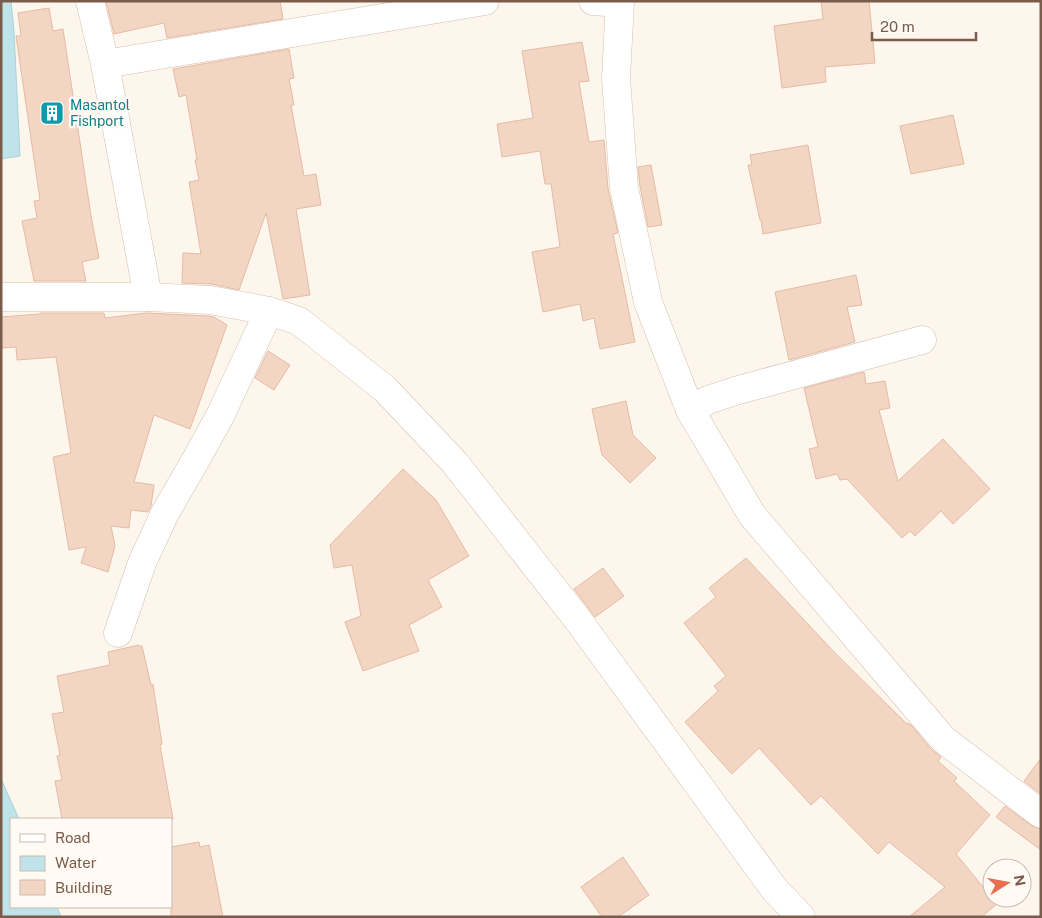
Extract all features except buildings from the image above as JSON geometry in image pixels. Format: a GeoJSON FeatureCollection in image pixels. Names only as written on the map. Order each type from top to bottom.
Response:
{"type":"FeatureCollection","features":[{"type":"Feature","properties":{"kind":"street"},"geometry":{"type":"LineString","coordinates":[[90,1],[105,64],[148,297]]}},
{"type":"Feature","properties":{"kind":"street"},"geometry":{"type":"LineString","coordinates":[[105,64],[486,1]]}},
{"type":"Feature","properties":{"kind":"street"},"geometry":{"type":"LineString","coordinates":[[593,1],[620,2],[616,78],[624,188],[648,302],[690,410],[752,515],[944,739],[1041,814]]}},
{"type":"Feature","properties":{"kind":"street"},"geometry":{"type":"LineString","coordinates":[[1,297],[148,297],[210,300],[269,311],[299,321],[385,389],[455,462],[578,620],[776,890],[801,917]]}},
{"type":"Feature","properties":{"kind":"street"},"geometry":{"type":"LineString","coordinates":[[118,633],[142,563],[165,513],[221,414],[269,311]]}},
{"type":"Feature","properties":{"kind":"street"},"geometry":{"type":"LineString","coordinates":[[690,410],[708,400],[735,390],[922,340]]}},
{"type":"Feature","properties":{"kind":"water"},"geometry":{"type":"Polygon","coordinates":[[[1,1],[11,1],[20,156],[1,159],[1,1]]]}},
{"type":"Feature","properties":{"kind":"water"},"geometry":{"type":"Polygon","coordinates":[[[1,779],[19,818],[10,818],[10,908],[57,908],[61,917],[1,917],[1,779]]]}},
{"type":"Feature","properties":{"kind":"place","name":"Masantol Fishport"},"geometry":{"type":"Point","coordinates":[52,113]}}]}
